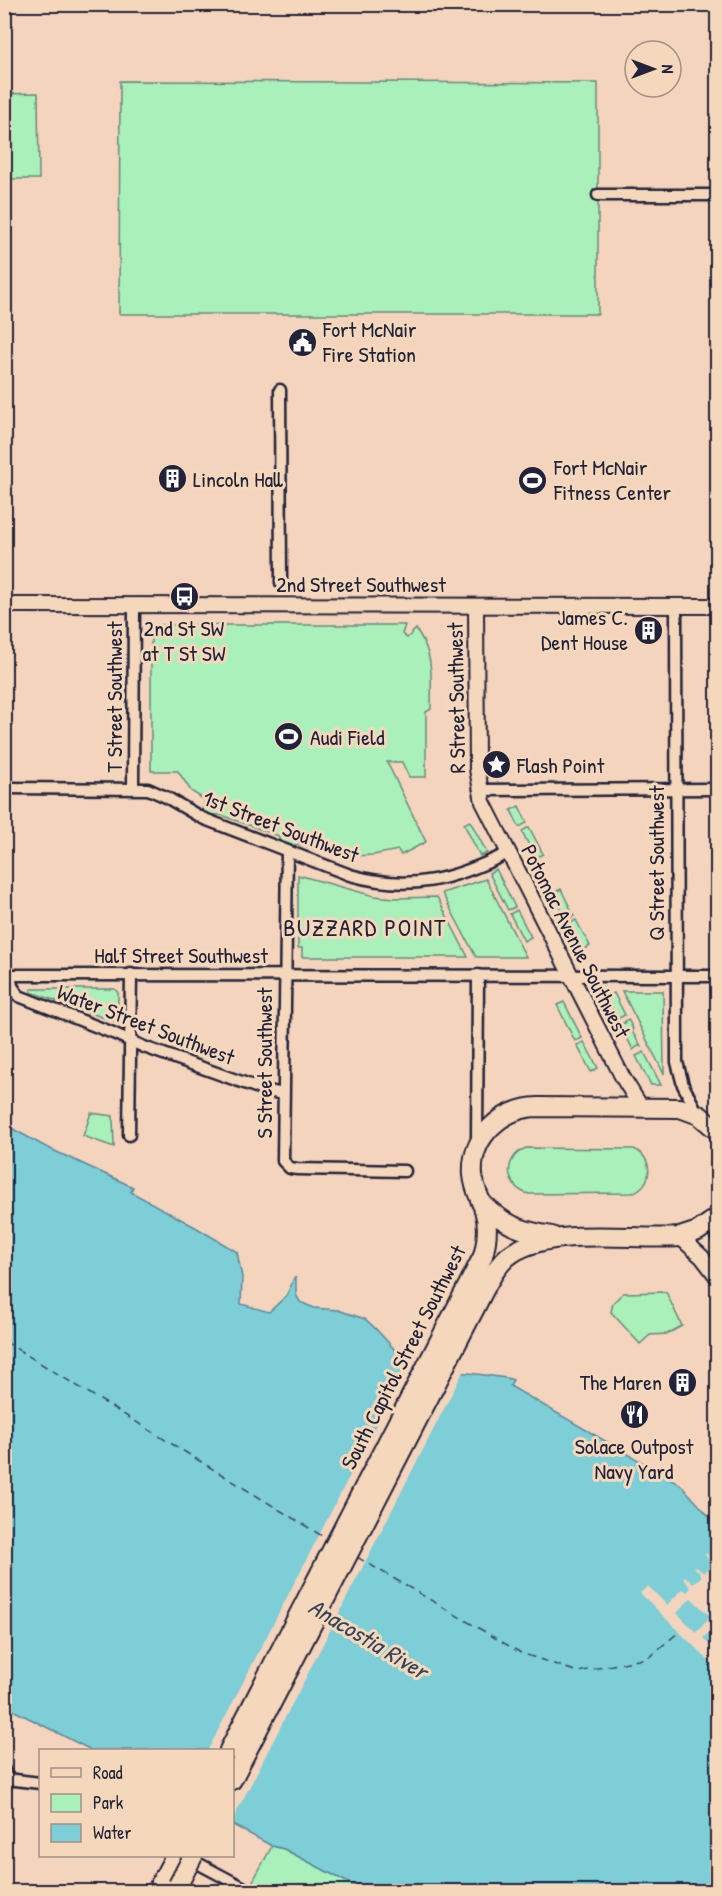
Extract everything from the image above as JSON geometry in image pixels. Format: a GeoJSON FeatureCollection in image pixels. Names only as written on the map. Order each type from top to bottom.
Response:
{"type":"FeatureCollection","features":[{"type":"Feature","properties":{"kind":"main road","name":"South Capitol Street Southwest"},"geometry":{"type":"LineString","coordinates":[[229,1749],[465,1308],[485,1248],[487,1223],[473,1175],[477,1147],[485,1133],[510,1113],[524,1108],[680,1108],[699,1115],[717,1131]]}},
{"type":"Feature","properties":{"kind":"main road"},"geometry":{"type":"LineString","coordinates":[[480,1200],[512,1227],[560,1238],[680,1237],[698,1231],[717,1217]]}},
{"type":"Feature","properties":{"kind":"main road"},"geometry":{"type":"LineString","coordinates":[[234,1776],[465,1308],[508,1257],[525,1246],[560,1238]]}},
{"type":"Feature","properties":{"kind":"main road"},"geometry":{"type":"LineString","coordinates":[[168,1886],[174,1857]]}},
{"type":"Feature","properties":{"kind":"main road"},"geometry":{"type":"LineString","coordinates":[[168,1886],[193,1857]]}},
{"type":"Feature","properties":{"kind":"street"},"geometry":{"type":"LineString","coordinates":[[598,195],[717,195]]}},
{"type":"Feature","properties":{"kind":"street"},"geometry":{"type":"LineString","coordinates":[[280,390],[281,583]]}},
{"type":"Feature","properties":{"kind":"street","name":"2nd Street Southwest"},"geometry":{"type":"LineString","coordinates":[[4,605],[717,606]]}},
{"type":"Feature","properties":{"kind":"street","name":"T Street Southwest"},"geometry":{"type":"LineString","coordinates":[[133,788],[134,605]]}},
{"type":"Feature","properties":{"kind":"street","name":"R Street Southwest"},"geometry":{"type":"LineString","coordinates":[[476,606],[479,790]]}},
{"type":"Feature","properties":{"kind":"street","name":"Q Street Southwest"},"geometry":{"type":"LineString","coordinates":[[676,606],[678,1067],[687,1096],[699,1115]]}},
{"type":"Feature","properties":{"kind":"street","name":"1st Street Southwest"},"geometry":{"type":"LineString","coordinates":[[4,788],[133,788],[155,791],[202,818],[360,877],[415,882],[434,881],[464,874],[508,853]]}},
{"type":"Feature","properties":{"kind":"street"},"geometry":{"type":"LineString","coordinates":[[479,790],[717,789]]}},
{"type":"Feature","properties":{"kind":"street","name":"Potomac Avenue Southwest"},"geometry":{"type":"LineString","coordinates":[[479,790],[484,807],[623,1078],[641,1107]]}},
{"type":"Feature","properties":{"kind":"street","name":"S Street Southwest"},"geometry":{"type":"LineString","coordinates":[[286,850],[283,1158],[287,1166],[297,1169],[405,1171]]}},
{"type":"Feature","properties":{"kind":"street"},"geometry":{"type":"LineString","coordinates":[[129,1135],[130,974]]}},
{"type":"Feature","properties":{"kind":"street","name":"Half Street Southwest"},"geometry":{"type":"LineString","coordinates":[[7,975],[717,976]]}},
{"type":"Feature","properties":{"kind":"street","name":"Water Street Southwest"},"geometry":{"type":"LineString","coordinates":[[7,975],[19,996],[130,1041],[264,1090],[283,1094]]}},
{"type":"Feature","properties":{"kind":"street"},"geometry":{"type":"LineString","coordinates":[[477,1147],[478,975]]}},
{"type":"Feature","properties":{"kind":"street"},"geometry":{"type":"LineString","coordinates":[[717,1217],[717,1236]]}},
{"type":"Feature","properties":{"kind":"street"},"geometry":{"type":"LineString","coordinates":[[680,1237],[702,1257],[717,1278]]}},
{"type":"Feature","properties":{"kind":"street"},"geometry":{"type":"LineString","coordinates":[[4,1791],[6,1774],[39,1783]]}},
{"type":"Feature","properties":{"kind":"street"},"geometry":{"type":"LineString","coordinates":[[185,1857],[252,1892]]}},
{"type":"Feature","properties":{"kind":"green space"},"geometry":{"type":"Polygon","coordinates":[[[120,81],[598,83],[598,314],[119,314],[120,81]]]}},
{"type":"Feature","properties":{"kind":"green space"},"geometry":{"type":"Polygon","coordinates":[[[38,93],[39,179],[5,179],[5,94],[38,93]]]}},
{"type":"Feature","properties":{"kind":"green space","name":"Audi Field"},"geometry":{"type":"Polygon","coordinates":[[[151,625],[405,625],[402,634],[407,638],[416,629],[426,648],[431,667],[431,709],[426,712],[426,777],[409,777],[402,762],[387,762],[426,842],[401,855],[398,850],[373,855],[333,854],[299,844],[291,847],[279,846],[279,836],[221,815],[201,815],[205,800],[191,791],[178,771],[151,771],[151,625]]]}},
{"type":"Feature","properties":{"kind":"green space"},"geometry":{"type":"Polygon","coordinates":[[[519,806],[527,823],[519,827],[511,810],[519,806]]]}},
{"type":"Feature","properties":{"kind":"green space"},"geometry":{"type":"Polygon","coordinates":[[[470,821],[487,853],[480,856],[464,824],[470,821]]]}},
{"type":"Feature","properties":{"kind":"green space"},"geometry":{"type":"Polygon","coordinates":[[[529,827],[543,854],[535,858],[522,831],[529,827]]]}},
{"type":"Feature","properties":{"kind":"green space"},"geometry":{"type":"Polygon","coordinates":[[[496,869],[515,907],[508,910],[489,873],[496,869]]]}},
{"type":"Feature","properties":{"kind":"green space"},"geometry":{"type":"Polygon","coordinates":[[[298,875],[374,896],[437,897],[468,957],[302,957],[302,948],[298,948],[298,875]]]}},
{"type":"Feature","properties":{"kind":"green space"},"geometry":{"type":"Polygon","coordinates":[[[486,879],[526,957],[476,957],[442,893],[486,879]]]}},
{"type":"Feature","properties":{"kind":"green space"},"geometry":{"type":"Polygon","coordinates":[[[561,889],[574,916],[566,919],[553,893],[561,889]]]}},
{"type":"Feature","properties":{"kind":"green space"},"geometry":{"type":"Polygon","coordinates":[[[517,910],[531,937],[524,941],[510,914],[517,910]]]}},
{"type":"Feature","properties":{"kind":"green space"},"geometry":{"type":"Polygon","coordinates":[[[576,920],[590,946],[582,950],[568,924],[576,920]]]}},
{"type":"Feature","properties":{"kind":"green space"},"geometry":{"type":"Polygon","coordinates":[[[31,989],[115,989],[118,993],[118,1018],[113,1021],[31,992],[31,989]]]}},
{"type":"Feature","properties":{"kind":"green space"},"geometry":{"type":"Polygon","coordinates":[[[622,991],[663,991],[664,1074],[622,991]]]}},
{"type":"Feature","properties":{"kind":"green space"},"geometry":{"type":"Polygon","coordinates":[[[614,993],[625,1015],[617,1019],[606,997],[614,993]]]}},
{"type":"Feature","properties":{"kind":"green space"},"geometry":{"type":"Polygon","coordinates":[[[564,1002],[582,1038],[575,1041],[557,1005],[564,1002]]]}},
{"type":"Feature","properties":{"kind":"green space"},"geometry":{"type":"Polygon","coordinates":[[[628,1019],[633,1029],[631,1030],[641,1046],[633,1050],[620,1023],[626,1023],[628,1019]]]}},
{"type":"Feature","properties":{"kind":"green space"},"geometry":{"type":"Polygon","coordinates":[[[584,1042],[598,1068],[591,1072],[577,1045],[584,1042]]]}},
{"type":"Feature","properties":{"kind":"green space"},"geometry":{"type":"Polygon","coordinates":[[[644,1052],[661,1085],[651,1085],[636,1056],[644,1052]]]}},
{"type":"Feature","properties":{"kind":"green space"},"geometry":{"type":"Polygon","coordinates":[[[91,1113],[113,1116],[114,1147],[83,1136],[91,1113]]]}},
{"type":"Feature","properties":{"kind":"green space"},"geometry":{"type":"Polygon","coordinates":[[[526,1148],[634,1149],[645,1159],[649,1172],[644,1185],[631,1193],[529,1194],[515,1186],[510,1172],[513,1159],[526,1148]]]}},
{"type":"Feature","properties":{"kind":"green space"},"geometry":{"type":"Polygon","coordinates":[[[666,1292],[682,1326],[667,1334],[650,1335],[640,1344],[611,1312],[613,1303],[623,1293],[666,1292]]]}},
{"type":"Feature","properties":{"kind":"green space"},"geometry":{"type":"Polygon","coordinates":[[[272,1846],[284,1849],[364,1891],[247,1892],[272,1846]]]}},
{"type":"Feature","properties":{"kind":"water","name":"Anacostia River"},"geometry":{"type":"Polygon","coordinates":[[[4,1124],[44,1146],[133,1187],[131,1192],[237,1252],[242,1277],[241,1304],[269,1312],[287,1295],[296,1278],[296,1294],[300,1302],[314,1308],[338,1310],[365,1319],[414,1371],[469,1373],[513,1380],[510,1386],[680,1484],[717,1525],[717,1891],[364,1891],[234,1826],[234,1749],[89,1749],[5,1706],[4,1124]]]}},
{"type":"Feature","properties":{"kind":"pier"},"geometry":{"type":"Polygon","coordinates":[[[409,1361],[416,1369],[464,1370],[234,1817],[234,1749],[209,1749],[409,1361]]]}},
{"type":"Feature","properties":{"kind":"pier"},"geometry":{"type":"Polygon","coordinates":[[[706,1553],[717,1565],[718,1624],[703,1638],[717,1653],[717,1669],[640,1593],[648,1586],[667,1605],[683,1589],[687,1592],[691,1588],[683,1578],[685,1576],[693,1584],[702,1576],[695,1566],[704,1573],[713,1564],[705,1555],[706,1553]],[[691,1598],[677,1613],[696,1632],[711,1617],[691,1598]]]}},
{"type":"Feature","properties":{"kind":"ferry route"},"geometry":{"type":"LineString","coordinates":[[4,1341],[327,1539]]}},
{"type":"Feature","properties":{"kind":"ferry route"},"geometry":{"type":"LineString","coordinates":[[357,1557],[521,1653],[578,1672],[648,1658],[679,1632]]}},
{"type":"Feature","properties":{"kind":"place","name":"Fort McNair Fire Station"},"geometry":{"type":"Point","coordinates":[302,342]}},
{"type":"Feature","properties":{"kind":"place","name":"Lincoln Hall"},"geometry":{"type":"Point","coordinates":[172,479]}},
{"type":"Feature","properties":{"kind":"place","name":"Fort McNair Fitness Center"},"geometry":{"type":"Point","coordinates":[533,480]}},
{"type":"Feature","properties":{"kind":"place","name":"2nd St SW at T St SW"},"geometry":{"type":"Point","coordinates":[184,596]}},
{"type":"Feature","properties":{"kind":"place","name":"James C. Dent House"},"geometry":{"type":"Point","coordinates":[649,630]}},
{"type":"Feature","properties":{"kind":"place","name":"Audi Field"},"geometry":{"type":"Point","coordinates":[289,737]}},
{"type":"Feature","properties":{"kind":"place","name":"Flash Point"},"geometry":{"type":"Point","coordinates":[496,765]}},
{"type":"Feature","properties":{"kind":"place","name":"The Maren"},"geometry":{"type":"Point","coordinates":[683,1382]}},
{"type":"Feature","properties":{"kind":"place","name":"Solace Outpost Navy Yard"},"geometry":{"type":"Point","coordinates":[634,1414]}},
{"type":"Feature","properties":{"kind":"district","name":"BUZZARD POINT"},"geometry":{"type":"Point","coordinates":[365,928]}}]}
